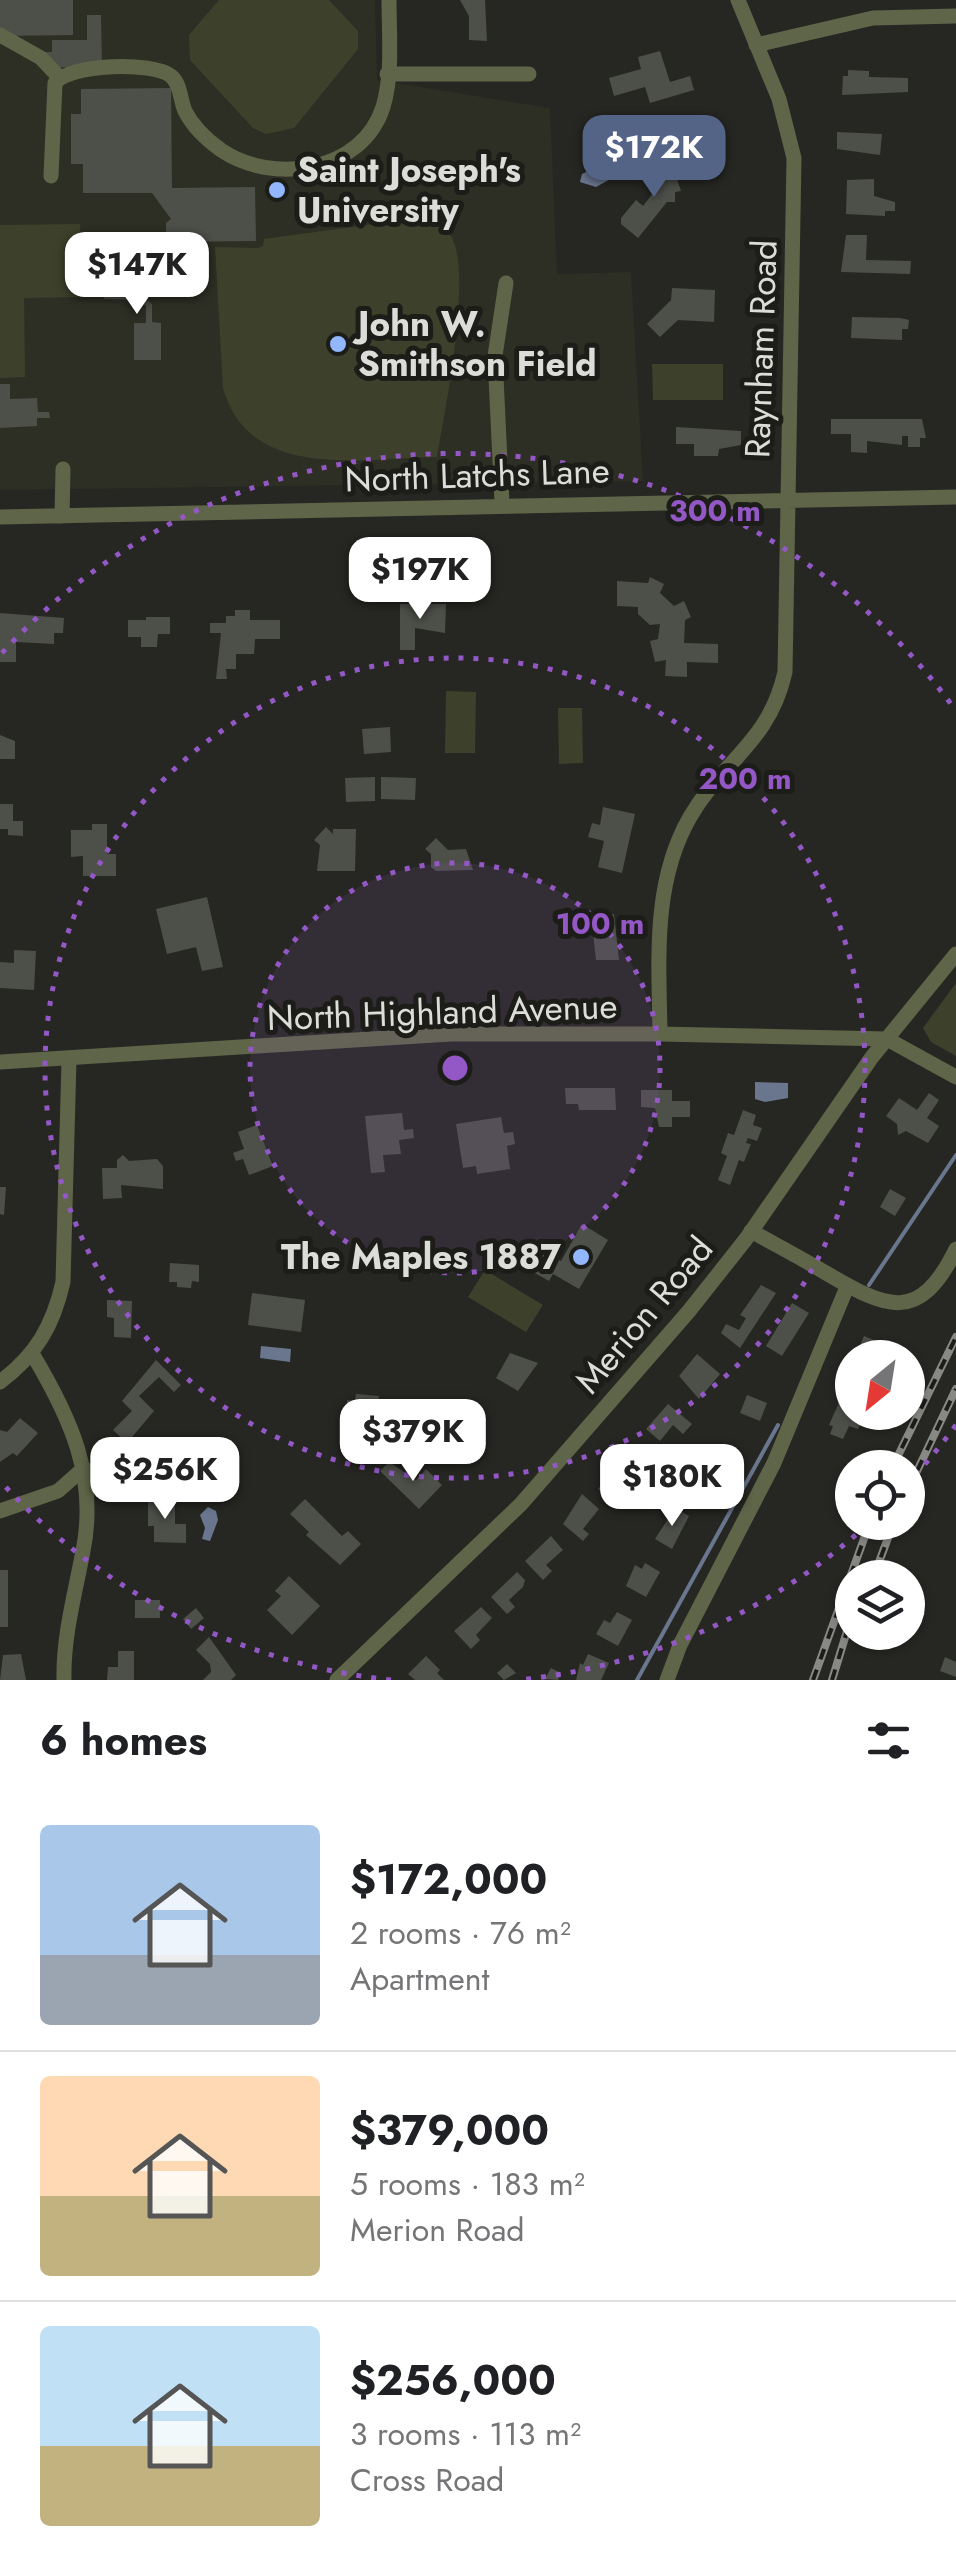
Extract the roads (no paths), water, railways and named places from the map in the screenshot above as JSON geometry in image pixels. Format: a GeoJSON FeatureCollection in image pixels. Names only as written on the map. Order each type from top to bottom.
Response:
{"type":"FeatureCollection","features":[{"type":"Feature","properties":{"kind":"street"},"geometry":{"type":"LineString","coordinates":[[59,78],[112,67],[167,73],[176,82],[186,113],[208,140],[249,164],[289,172],[328,162],[365,135],[384,105],[389,0]]}},
{"type":"Feature","properties":{"kind":"street","name":"Raynham Road"},"geometry":{"type":"LineString","coordinates":[[660,1034],[661,906],[673,857],[702,798],[764,729],[780,697],[787,649],[794,158],[779,98],[738,0]]}},
{"type":"Feature","properties":{"kind":"street"},"geometry":{"type":"LineString","coordinates":[[756,46],[873,18],[956,16]]}},
{"type":"Feature","properties":{"kind":"street"},"geometry":{"type":"LineString","coordinates":[[0,35],[24,46],[59,78]]}},
{"type":"Feature","properties":{"kind":"street"},"geometry":{"type":"LineString","coordinates":[[24,46],[45,46]]}},
{"type":"Feature","properties":{"kind":"street"},"geometry":{"type":"LineString","coordinates":[[387,74],[529,74]]}},
{"type":"Feature","properties":{"kind":"street"},"geometry":{"type":"LineString","coordinates":[[51,176],[53,90],[59,78]]}},
{"type":"Feature","properties":{"kind":"street"},"geometry":{"type":"LineString","coordinates":[[502,503],[495,356],[506,283]]}},
{"type":"Feature","properties":{"kind":"street"},"geometry":{"type":"LineString","coordinates":[[62,469],[62,516]]}},
{"type":"Feature","properties":{"kind":"street","name":"North Latchs Lane"},"geometry":{"type":"LineString","coordinates":[[0,518],[502,503],[956,497]]}},
{"type":"Feature","properties":{"kind":"street","name":"Merion Road"},"geometry":{"type":"LineString","coordinates":[[337,1680],[521,1504],[689,1311],[752,1230],[887,1040],[956,954]]}},
{"type":"Feature","properties":{"kind":"street","name":"North Highland Avenue"},"geometry":{"type":"LineString","coordinates":[[0,1062],[451,1034],[887,1040]]}},
{"type":"Feature","properties":{"kind":"street"},"geometry":{"type":"LineString","coordinates":[[887,1040],[956,1077]]}},
{"type":"Feature","properties":{"kind":"street"},"geometry":{"type":"LineString","coordinates":[[0,1382],[34,1355],[54,1316],[63,1282],[69,1060]]}},
{"type":"Feature","properties":{"kind":"street"},"geometry":{"type":"LineString","coordinates":[[752,1230],[847,1287],[880,1302],[900,1303],[932,1288],[951,1267],[956,1249]]}},
{"type":"Feature","properties":{"kind":"street"},"geometry":{"type":"LineString","coordinates":[[667,1680],[680,1645],[774,1463],[847,1287]]}},
{"type":"Feature","properties":{"kind":"street"},"geometry":{"type":"LineString","coordinates":[[34,1355],[70,1420],[84,1468],[84,1547],[66,1641],[64,1680]]}},
{"type":"Feature","properties":{"kind":"street"},"geometry":{"type":"LineString","coordinates":[[0,1511],[58,1491],[84,1468]]}},
{"type":"Feature","properties":{"kind":"street"},"geometry":{"type":"LineString","coordinates":[[58,1491],[87,1505]]}},
{"type":"Feature","properties":{"kind":"water"},"geometry":{"type":"Polygon","coordinates":[[[604,163],[616,176],[596,187],[580,182],[582,174],[604,163]]]}},
{"type":"Feature","properties":{"kind":"water"},"geometry":{"type":"Polygon","coordinates":[[[755,1082],[788,1083],[788,1098],[765,1102],[755,1099],[755,1082]]]}},
{"type":"Feature","properties":{"kind":"water"},"geometry":{"type":"Polygon","coordinates":[[[261,1346],[291,1349],[290,1362],[260,1358],[261,1346]]]}},
{"type":"Feature","properties":{"kind":"water"},"geometry":{"type":"Polygon","coordinates":[[[208,1507],[216,1511],[218,1520],[210,1541],[202,1539],[205,1528],[200,1515],[208,1507]]]}},
{"type":"Feature","properties":{"kind":"waterway"},"geometry":{"type":"LineString","coordinates":[[869,1285],[956,1155]]}},
{"type":"Feature","properties":{"kind":"waterway"},"geometry":{"type":"LineString","coordinates":[[637,1680],[778,1425]]}},
{"type":"Feature","properties":{"kind":"railway"},"geometry":{"type":"LineString","coordinates":[[901,1450],[956,1337]]}},
{"type":"Feature","properties":{"kind":"railway"},"geometry":{"type":"LineString","coordinates":[[925,1454],[956,1389]]}},
{"type":"Feature","properties":{"kind":"railway"},"geometry":{"type":"LineString","coordinates":[[813,1680],[864,1540]]}},
{"type":"Feature","properties":{"kind":"railway"},"geometry":{"type":"LineString","coordinates":[[880,1560],[887,1540]]}},
{"type":"Feature","properties":{"kind":"railway"},"geometry":{"type":"LineString","coordinates":[[832,1680],[841,1650]]}},
{"type":"Feature","properties":{"kind":"place","name":"Saint Joseph's University"},"geometry":{"type":"Point","coordinates":[277,190]}},
{"type":"Feature","properties":{"kind":"place","name":"John W. Smithson Field"},"geometry":{"type":"Point","coordinates":[338,344]}},
{"type":"Feature","properties":{"kind":"place","name":"The Maples 1887"},"geometry":{"type":"Point","coordinates":[581,1257]}}]}
